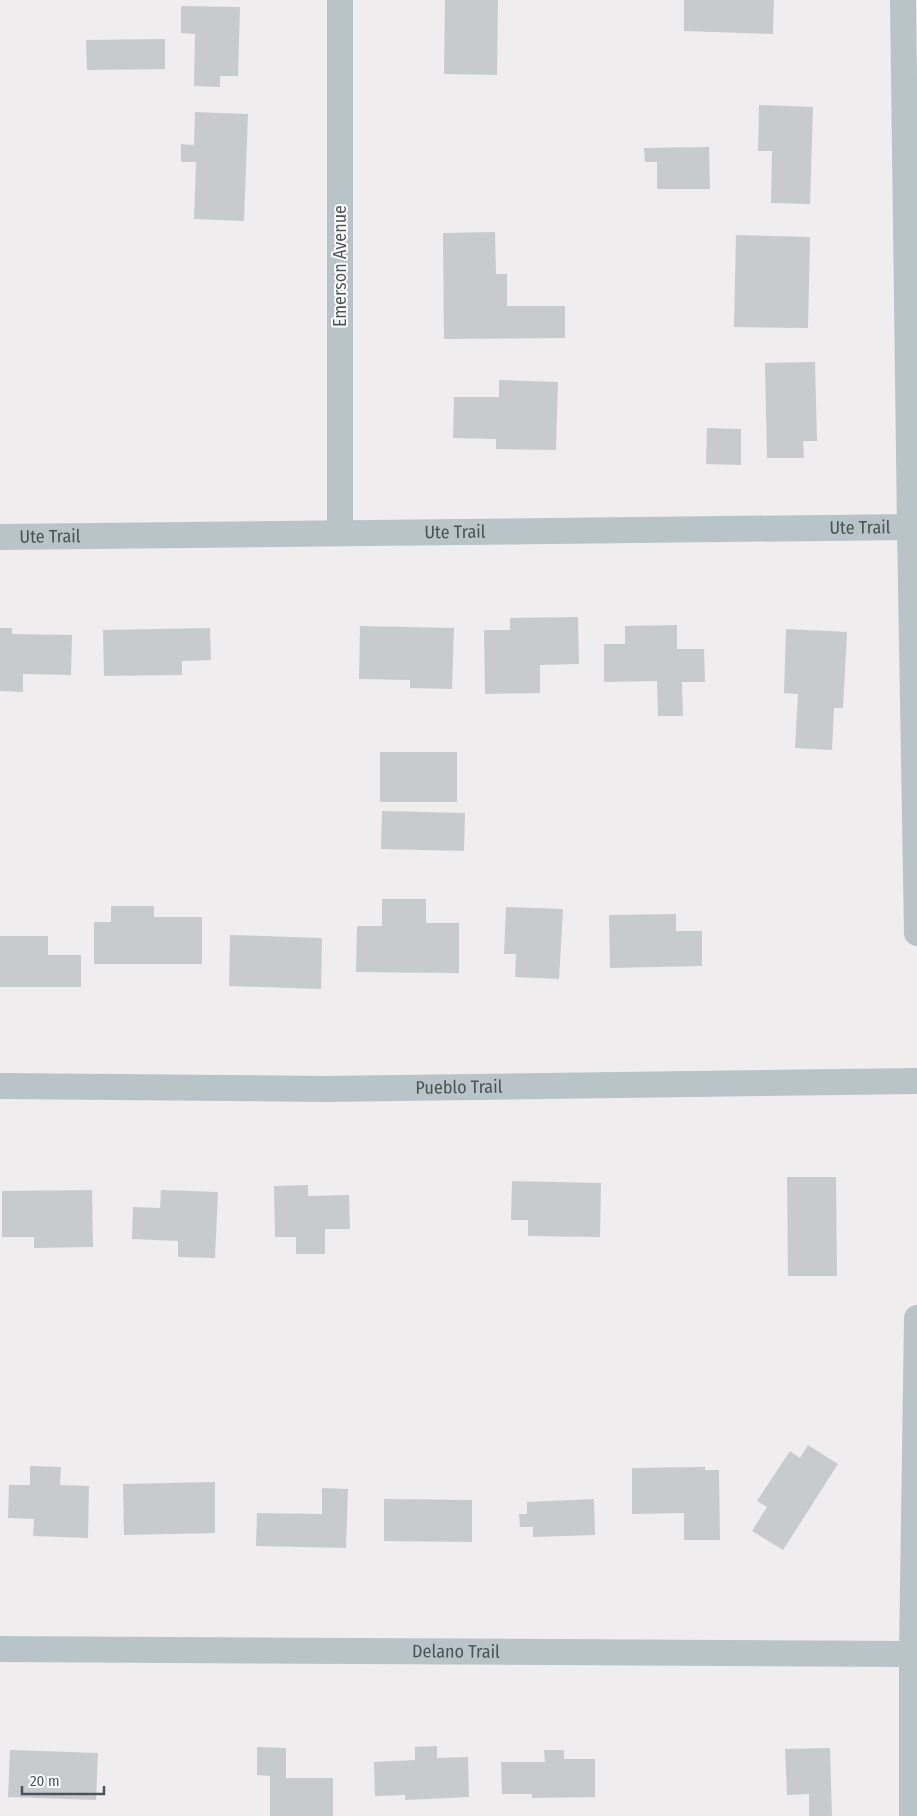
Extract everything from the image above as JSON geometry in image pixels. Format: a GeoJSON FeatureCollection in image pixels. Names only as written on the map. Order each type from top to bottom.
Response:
{"type":"FeatureCollection","features":[{"type":"Feature","properties":{"kind":"street","name":"Emerson Avenue"},"geometry":{"type":"LineString","coordinates":[[340,0],[340,533]]}},
{"type":"Feature","properties":{"kind":"street"},"geometry":{"type":"LineString","coordinates":[[903,0],[917,933]]}},
{"type":"Feature","properties":{"kind":"street","name":"Ute Trail"},"geometry":{"type":"LineString","coordinates":[[0,537],[910,527]]}},
{"type":"Feature","properties":{"kind":"street","name":"Pueblo Trail"},"geometry":{"type":"LineString","coordinates":[[0,1086],[324,1089],[917,1081]]}},
{"type":"Feature","properties":{"kind":"street"},"geometry":{"type":"LineString","coordinates":[[912,1816],[912,1654],[917,1318]]}},
{"type":"Feature","properties":{"kind":"street","name":"Delano Trail"},"geometry":{"type":"LineString","coordinates":[[0,1649],[912,1654]]}},
{"type":"Feature","properties":{"kind":"building"},"geometry":{"type":"Polygon","coordinates":[[[445,0],[498,0],[497,75],[444,74],[445,0]]]}},
{"type":"Feature","properties":{"kind":"building"},"geometry":{"type":"Polygon","coordinates":[[[684,0],[774,0],[773,34],[684,31],[684,0]]]}},
{"type":"Feature","properties":{"kind":"building"},"geometry":{"type":"Polygon","coordinates":[[[181,6],[240,7],[238,76],[220,76],[220,87],[194,86],[195,34],[181,33],[181,6]]]}},
{"type":"Feature","properties":{"kind":"building"},"geometry":{"type":"Polygon","coordinates":[[[165,39],[165,69],[87,70],[86,40],[165,39]]]}},
{"type":"Feature","properties":{"kind":"building"},"geometry":{"type":"Polygon","coordinates":[[[759,105],[813,107],[810,204],[771,203],[772,151],[758,151],[759,105]]]}},
{"type":"Feature","properties":{"kind":"building"},"geometry":{"type":"Polygon","coordinates":[[[195,112],[248,114],[244,221],[194,219],[196,162],[181,162],[181,144],[194,145],[195,112]]]}},
{"type":"Feature","properties":{"kind":"building"},"geometry":{"type":"Polygon","coordinates":[[[709,147],[710,189],[657,189],[657,162],[645,162],[644,148],[709,147]]]}},
{"type":"Feature","properties":{"kind":"building"},"geometry":{"type":"Polygon","coordinates":[[[495,232],[496,274],[507,274],[507,306],[565,306],[565,338],[444,339],[443,233],[495,232]]]}},
{"type":"Feature","properties":{"kind":"building"},"geometry":{"type":"Polygon","coordinates":[[[736,235],[810,237],[808,328],[734,327],[736,235]]]}},
{"type":"Feature","properties":{"kind":"building"},"geometry":{"type":"Polygon","coordinates":[[[815,362],[817,441],[803,441],[804,458],[767,458],[765,363],[815,362]]]}},
{"type":"Feature","properties":{"kind":"building"},"geometry":{"type":"Polygon","coordinates":[[[499,380],[558,382],[556,450],[496,449],[496,439],[453,438],[454,397],[499,397],[499,380]]]}},
{"type":"Feature","properties":{"kind":"building"},"geometry":{"type":"Polygon","coordinates":[[[707,428],[741,429],[741,465],[706,464],[707,428]]]}},
{"type":"Feature","properties":{"kind":"building"},"geometry":{"type":"Polygon","coordinates":[[[578,617],[579,664],[540,665],[540,693],[485,694],[484,630],[510,630],[510,618],[578,617]]]}},
{"type":"Feature","properties":{"kind":"building"},"geometry":{"type":"Polygon","coordinates":[[[677,625],[677,649],[704,649],[705,682],[682,682],[683,716],[658,716],[657,681],[604,682],[604,644],[625,644],[625,626],[677,625]]]}},
{"type":"Feature","properties":{"kind":"building"},"geometry":{"type":"Polygon","coordinates":[[[360,626],[454,628],[452,689],[410,688],[410,680],[359,679],[360,626]]]}},
{"type":"Feature","properties":{"kind":"building"},"geometry":{"type":"Polygon","coordinates":[[[0,628],[12,628],[12,634],[72,635],[71,675],[23,674],[23,692],[0,691],[0,628]]]}},
{"type":"Feature","properties":{"kind":"building"},"geometry":{"type":"Polygon","coordinates":[[[210,628],[211,660],[182,661],[182,675],[104,676],[103,630],[210,628]]]}},
{"type":"Feature","properties":{"kind":"building"},"geometry":{"type":"Polygon","coordinates":[[[786,629],[847,632],[843,708],[834,708],[832,750],[795,748],[798,694],[784,693],[786,629]]]}},
{"type":"Feature","properties":{"kind":"building"},"geometry":{"type":"Polygon","coordinates":[[[380,752],[457,752],[457,802],[380,802],[380,752]]]}},
{"type":"Feature","properties":{"kind":"building"},"geometry":{"type":"Polygon","coordinates":[[[382,811],[465,813],[464,851],[381,849],[382,811]]]}},
{"type":"Feature","properties":{"kind":"building"},"geometry":{"type":"Polygon","coordinates":[[[382,899],[426,899],[426,923],[459,923],[459,973],[356,972],[357,926],[382,926],[382,899]]]}},
{"type":"Feature","properties":{"kind":"building"},"geometry":{"type":"Polygon","coordinates":[[[111,906],[154,906],[154,917],[202,917],[202,964],[94,964],[94,922],[111,922],[111,906]]]}},
{"type":"Feature","properties":{"kind":"building"},"geometry":{"type":"Polygon","coordinates":[[[506,907],[563,909],[559,979],[515,977],[516,954],[504,954],[506,907]]]}},
{"type":"Feature","properties":{"kind":"building"},"geometry":{"type":"Polygon","coordinates":[[[676,914],[676,931],[702,931],[702,966],[610,968],[609,915],[676,914]]]}},
{"type":"Feature","properties":{"kind":"building"},"geometry":{"type":"Polygon","coordinates":[[[230,935],[322,938],[321,989],[229,986],[230,935]]]}},
{"type":"Feature","properties":{"kind":"building"},"geometry":{"type":"Polygon","coordinates":[[[0,936],[48,936],[48,955],[81,955],[81,987],[0,987],[0,936]]]}},
{"type":"Feature","properties":{"kind":"building"},"geometry":{"type":"Polygon","coordinates":[[[787,1177],[836,1177],[837,1276],[788,1276],[787,1177]]]}},
{"type":"Feature","properties":{"kind":"building"},"geometry":{"type":"Polygon","coordinates":[[[512,1181],[601,1183],[600,1237],[528,1236],[528,1220],[511,1220],[512,1181]]]}},
{"type":"Feature","properties":{"kind":"building"},"geometry":{"type":"Polygon","coordinates":[[[308,1185],[308,1196],[349,1195],[350,1229],[325,1229],[325,1254],[296,1254],[296,1237],[275,1237],[274,1186],[308,1185]]]}},
{"type":"Feature","properties":{"kind":"building"},"geometry":{"type":"Polygon","coordinates":[[[92,1190],[93,1247],[34,1248],[34,1237],[2,1237],[2,1191],[92,1190]]]}},
{"type":"Feature","properties":{"kind":"building"},"geometry":{"type":"Polygon","coordinates":[[[161,1190],[218,1192],[215,1258],[178,1257],[178,1241],[132,1239],[133,1207],[160,1208],[161,1190]]]}},
{"type":"Feature","properties":{"kind":"building"},"geometry":{"type":"Polygon","coordinates":[[[808,1445],[838,1464],[783,1550],[752,1531],[767,1507],[757,1501],[790,1451],[800,1458],[808,1445]]]}},
{"type":"Feature","properties":{"kind":"building"},"geometry":{"type":"Polygon","coordinates":[[[30,1466],[61,1467],[60,1485],[89,1486],[88,1538],[33,1536],[34,1519],[8,1518],[9,1485],[30,1485],[30,1466]]]}},
{"type":"Feature","properties":{"kind":"building"},"geometry":{"type":"Polygon","coordinates":[[[705,1467],[705,1470],[719,1470],[720,1540],[684,1540],[684,1513],[632,1514],[632,1468],[705,1467]]]}},
{"type":"Feature","properties":{"kind":"building"},"geometry":{"type":"Polygon","coordinates":[[[215,1482],[215,1533],[124,1535],[123,1484],[215,1482]]]}},
{"type":"Feature","properties":{"kind":"building"},"geometry":{"type":"Polygon","coordinates":[[[322,1488],[348,1489],[346,1548],[256,1546],[257,1513],[322,1514],[322,1488]]]}},
{"type":"Feature","properties":{"kind":"building"},"geometry":{"type":"Polygon","coordinates":[[[384,1499],[472,1500],[472,1542],[384,1541],[384,1499]]]}},
{"type":"Feature","properties":{"kind":"building"},"geometry":{"type":"Polygon","coordinates":[[[594,1499],[595,1535],[533,1537],[533,1527],[520,1527],[519,1514],[527,1514],[527,1502],[594,1499]]]}},
{"type":"Feature","properties":{"kind":"building"},"geometry":{"type":"Polygon","coordinates":[[[437,1746],[437,1758],[468,1757],[469,1797],[405,1800],[405,1795],[375,1796],[374,1762],[415,1760],[415,1747],[437,1746]]]}},
{"type":"Feature","properties":{"kind":"building"},"geometry":{"type":"Polygon","coordinates":[[[257,1747],[286,1748],[286,1778],[333,1778],[333,1816],[270,1816],[270,1776],[257,1775],[257,1747]]]}},
{"type":"Feature","properties":{"kind":"building"},"geometry":{"type":"Polygon","coordinates":[[[830,1748],[832,1816],[809,1816],[809,1794],[787,1795],[785,1749],[830,1748]]]}},
{"type":"Feature","properties":{"kind":"building"},"geometry":{"type":"Polygon","coordinates":[[[10,1750],[98,1753],[96,1800],[8,1797],[10,1750]]]}},
{"type":"Feature","properties":{"kind":"building"},"geometry":{"type":"Polygon","coordinates":[[[544,1750],[564,1750],[564,1759],[595,1759],[595,1797],[532,1798],[532,1794],[502,1794],[501,1762],[545,1762],[544,1750]]]}}]}
